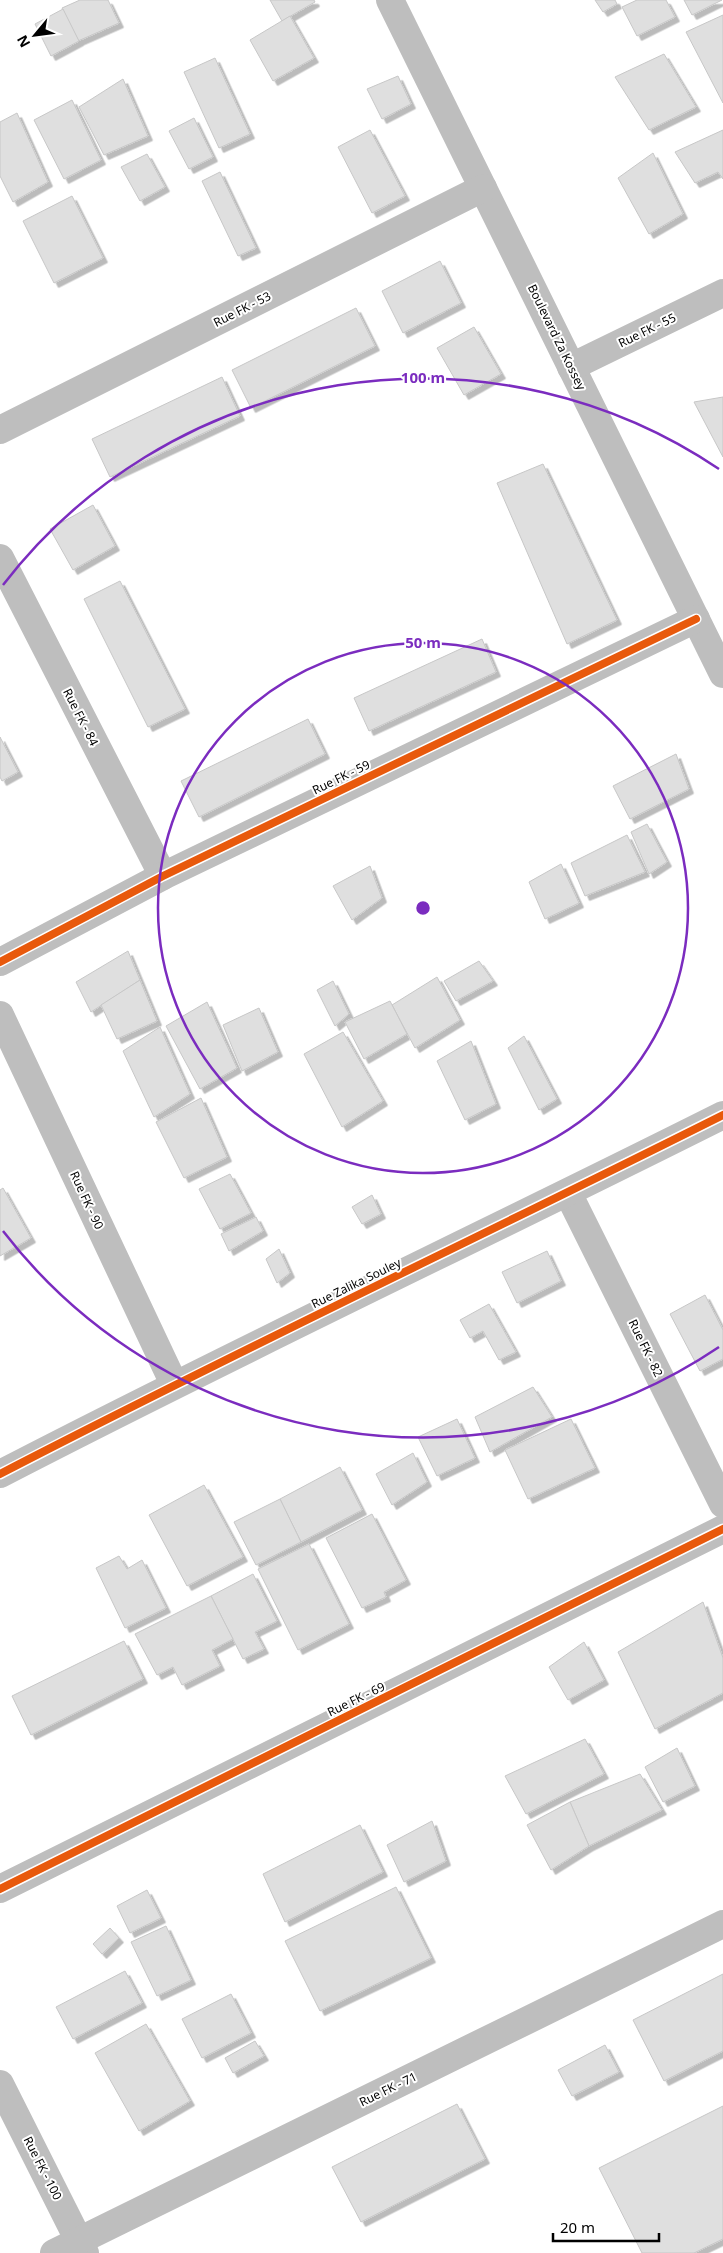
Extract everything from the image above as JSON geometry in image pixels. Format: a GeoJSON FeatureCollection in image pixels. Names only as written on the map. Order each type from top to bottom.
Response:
{"type":"FeatureCollection","features":[{"type":"Feature","properties":{"kind":"street","name":"Boulevard Za Kossey"},"geometry":{"type":"LineString","coordinates":[[390,0],[723,674]]}},
{"type":"Feature","properties":{"kind":"street","name":"Rue FK - 53"},"geometry":{"type":"LineString","coordinates":[[0,430],[483,188]]}},
{"type":"Feature","properties":{"kind":"street","name":"Rue FK - 55"},"geometry":{"type":"LineString","coordinates":[[571,366],[723,293]]}},
{"type":"Feature","properties":{"kind":"street","name":"Rue FK - 84"},"geometry":{"type":"LineString","coordinates":[[0,558],[163,876]]}},
{"type":"Feature","properties":{"kind":"street","name":"Rue FK - 59"},"geometry":{"type":"LineString","coordinates":[[0,962],[163,876],[696,619]]}},
{"type":"Feature","properties":{"kind":"street","name":"Rue FK - 90"},"geometry":{"type":"LineString","coordinates":[[0,1015],[174,1384]]}},
{"type":"Feature","properties":{"kind":"street","name":"Rue Zalika Souley"},"geometry":{"type":"LineString","coordinates":[[0,1474],[174,1384],[568,1193],[723,1115]]}},
{"type":"Feature","properties":{"kind":"street","name":"Rue FK - 82"},"geometry":{"type":"LineString","coordinates":[[568,1193],[723,1504]]}},
{"type":"Feature","properties":{"kind":"street","name":"Rue FK - 69"},"geometry":{"type":"LineString","coordinates":[[0,1889],[723,1529]]}},
{"type":"Feature","properties":{"kind":"street","name":"Rue FK - 71"},"geometry":{"type":"LineString","coordinates":[[54,2253],[82,2247],[723,1924]]}},
{"type":"Feature","properties":{"kind":"street","name":"Rue FK - 100"},"geometry":{"type":"LineString","coordinates":[[0,2084],[82,2247]]}},
{"type":"Feature","properties":{"kind":"building"},"geometry":{"type":"Polygon","coordinates":[[[80,0],[108,0],[119,23],[78,41],[62,8],[80,0]]]}},
{"type":"Feature","properties":{"kind":"building"},"geometry":{"type":"Polygon","coordinates":[[[270,0],[314,0],[315,2],[282,21],[270,0]]]}},
{"type":"Feature","properties":{"kind":"building"},"geometry":{"type":"Polygon","coordinates":[[[595,0],[615,0],[617,4],[603,12],[595,0]]]}},
{"type":"Feature","properties":{"kind":"building"},"geometry":{"type":"Polygon","coordinates":[[[637,0],[666,0],[675,17],[637,36],[622,7],[637,0]]]}},
{"type":"Feature","properties":{"kind":"building"},"geometry":{"type":"Polygon","coordinates":[[[684,0],[722,0],[692,15],[684,0]]]}},
{"type":"Feature","properties":{"kind":"building"},"geometry":{"type":"Polygon","coordinates":[[[63,9],[79,41],[51,56],[35,24],[63,9]]]}},
{"type":"Feature","properties":{"kind":"building"},"geometry":{"type":"Polygon","coordinates":[[[723,15],[723,103],[686,32],[723,15]]]}},
{"type":"Feature","properties":{"kind":"building"},"geometry":{"type":"Polygon","coordinates":[[[290,16],[314,58],[273,81],[250,40],[290,16]]]}},
{"type":"Feature","properties":{"kind":"building"},"geometry":{"type":"Polygon","coordinates":[[[664,54],[696,107],[649,130],[615,77],[664,54]]]}},
{"type":"Feature","properties":{"kind":"building"},"geometry":{"type":"Polygon","coordinates":[[[215,58],[250,134],[219,148],[184,72],[215,58]]]}},
{"type":"Feature","properties":{"kind":"building"},"geometry":{"type":"Polygon","coordinates":[[[398,76],[411,104],[382,119],[367,89],[398,76]]]}},
{"type":"Feature","properties":{"kind":"building"},"geometry":{"type":"Polygon","coordinates":[[[123,79],[148,136],[104,155],[79,107],[123,79]]]}},
{"type":"Feature","properties":{"kind":"building"},"geometry":{"type":"Polygon","coordinates":[[[72,100],[101,160],[64,179],[34,120],[72,100]]]}},
{"type":"Feature","properties":{"kind":"building"},"geometry":{"type":"Polygon","coordinates":[[[17,113],[48,182],[13,202],[0,176],[0,122],[17,113]]]}},
{"type":"Feature","properties":{"kind":"building"},"geometry":{"type":"Polygon","coordinates":[[[194,118],[213,157],[189,169],[169,131],[194,118]]]}},
{"type":"Feature","properties":{"kind":"building"},"geometry":{"type":"Polygon","coordinates":[[[370,130],[405,196],[372,213],[338,147],[370,130]]]}},
{"type":"Feature","properties":{"kind":"building"},"geometry":{"type":"Polygon","coordinates":[[[723,130],[723,179],[718,172],[695,183],[675,152],[723,130]]]}},
{"type":"Feature","properties":{"kind":"building"},"geometry":{"type":"Polygon","coordinates":[[[653,153],[683,214],[649,234],[618,178],[653,153]]]}},
{"type":"Feature","properties":{"kind":"building"},"geometry":{"type":"Polygon","coordinates":[[[147,154],[165,187],[140,201],[121,167],[147,154]]]}},
{"type":"Feature","properties":{"kind":"building"},"geometry":{"type":"Polygon","coordinates":[[[220,172],[256,248],[238,256],[202,181],[220,172]]]}},
{"type":"Feature","properties":{"kind":"building"},"geometry":{"type":"Polygon","coordinates":[[[72,196],[103,258],[54,283],[23,221],[72,196]]]}},
{"type":"Feature","properties":{"kind":"building"},"geometry":{"type":"Polygon","coordinates":[[[440,261],[461,303],[403,333],[382,291],[440,261]]]}},
{"type":"Feature","properties":{"kind":"building"},"geometry":{"type":"Polygon","coordinates":[[[356,308],[375,346],[251,408],[232,370],[356,308]]]}},
{"type":"Feature","properties":{"kind":"building"},"geometry":{"type":"Polygon","coordinates":[[[474,327],[501,374],[464,395],[437,348],[474,327]]]}},
{"type":"Feature","properties":{"kind":"building"},"geometry":{"type":"Polygon","coordinates":[[[222,377],[240,416],[110,477],[92,439],[222,377]]]}},
{"type":"Feature","properties":{"kind":"building"},"geometry":{"type":"Polygon","coordinates":[[[723,397],[723,457],[694,402],[723,397]]]}},
{"type":"Feature","properties":{"kind":"building"},"geometry":{"type":"Polygon","coordinates":[[[543,464],[617,620],[567,644],[497,483],[543,464]]]}},
{"type":"Feature","properties":{"kind":"building"},"geometry":{"type":"Polygon","coordinates":[[[93,505],[115,546],[73,570],[50,529],[93,505]]]}},
{"type":"Feature","properties":{"kind":"building"},"geometry":{"type":"Polygon","coordinates":[[[120,581],[185,709],[148,727],[84,599],[120,581]]]}},
{"type":"Feature","properties":{"kind":"building"},"geometry":{"type":"Polygon","coordinates":[[[482,639],[496,672],[369,731],[354,698],[482,639]]]}},
{"type":"Feature","properties":{"kind":"building"},"geometry":{"type":"Polygon","coordinates":[[[308,719],[325,754],[199,817],[181,781],[308,719]]]}},
{"type":"Feature","properties":{"kind":"building"},"geometry":{"type":"Polygon","coordinates":[[[0,737],[18,772],[2,781],[0,777],[0,737]]]}},
{"type":"Feature","properties":{"kind":"building"},"geometry":{"type":"Polygon","coordinates":[[[676,754],[689,789],[630,819],[613,786],[676,754]]]}},
{"type":"Feature","properties":{"kind":"building"},"geometry":{"type":"Polygon","coordinates":[[[647,824],[667,862],[649,874],[631,832],[647,824]]]}},
{"type":"Feature","properties":{"kind":"building"},"geometry":{"type":"Polygon","coordinates":[[[627,835],[645,872],[585,896],[571,863],[627,835]]]}},
{"type":"Feature","properties":{"kind":"building"},"geometry":{"type":"Polygon","coordinates":[[[561,864],[579,903],[545,919],[529,882],[561,864]]]}},
{"type":"Feature","properties":{"kind":"building"},"geometry":{"type":"Polygon","coordinates":[[[370,866],[382,898],[352,920],[333,886],[370,866]]]}},
{"type":"Feature","properties":{"kind":"building"},"geometry":{"type":"Polygon","coordinates":[[[128,951],[140,980],[91,1012],[76,982],[128,951]]]}},
{"type":"Feature","properties":{"kind":"building"},"geometry":{"type":"Polygon","coordinates":[[[479,961],[493,981],[456,1001],[444,981],[479,961]]]}},
{"type":"Feature","properties":{"kind":"building"},"geometry":{"type":"Polygon","coordinates":[[[437,977],[460,1020],[415,1048],[392,1005],[437,977]]]}},
{"type":"Feature","properties":{"kind":"building"},"geometry":{"type":"Polygon","coordinates":[[[140,980],[157,1021],[117,1039],[101,1005],[140,980]]]}},
{"type":"Feature","properties":{"kind":"building"},"geometry":{"type":"Polygon","coordinates":[[[333,981],[349,1014],[335,1026],[317,990],[333,981]]]}},
{"type":"Feature","properties":{"kind":"building"},"geometry":{"type":"Polygon","coordinates":[[[390,1001],[407,1034],[364,1059],[345,1022],[390,1001]]]}},
{"type":"Feature","properties":{"kind":"building"},"geometry":{"type":"Polygon","coordinates":[[[207,1002],[237,1068],[200,1089],[166,1026],[207,1002]]]}},
{"type":"Feature","properties":{"kind":"building"},"geometry":{"type":"Polygon","coordinates":[[[259,1008],[278,1052],[242,1071],[223,1025],[259,1008]]]}},
{"type":"Feature","properties":{"kind":"building"},"geometry":{"type":"Polygon","coordinates":[[[160,1027],[190,1094],[154,1117],[123,1051],[160,1027]]]}},
{"type":"Feature","properties":{"kind":"building"},"geometry":{"type":"Polygon","coordinates":[[[343,1032],[383,1101],[342,1127],[304,1054],[343,1032]]]}},
{"type":"Feature","properties":{"kind":"building"},"geometry":{"type":"Polygon","coordinates":[[[524,1036],[557,1099],[539,1110],[508,1048],[524,1036]]]}},
{"type":"Feature","properties":{"kind":"building"},"geometry":{"type":"Polygon","coordinates":[[[471,1041],[496,1104],[465,1120],[437,1061],[471,1041]]]}},
{"type":"Feature","properties":{"kind":"building"},"geometry":{"type":"Polygon","coordinates":[[[201,1098],[227,1157],[184,1178],[156,1122],[201,1098]]]}},
{"type":"Feature","properties":{"kind":"building"},"geometry":{"type":"Polygon","coordinates":[[[230,1174],[251,1213],[220,1229],[199,1189],[230,1174]]]}},
{"type":"Feature","properties":{"kind":"building"},"geometry":{"type":"Polygon","coordinates":[[[3,1188],[31,1238],[0,1256],[0,1190],[3,1188]]]}},
{"type":"Feature","properties":{"kind":"building"},"geometry":{"type":"Polygon","coordinates":[[[372,1195],[381,1214],[362,1224],[352,1207],[372,1195]]]}},
{"type":"Feature","properties":{"kind":"building"},"geometry":{"type":"Polygon","coordinates":[[[256,1217],[263,1231],[229,1251],[221,1234],[256,1217]]]}},
{"type":"Feature","properties":{"kind":"building"},"geometry":{"type":"Polygon","coordinates":[[[279,1249],[290,1273],[277,1283],[266,1259],[279,1249]]]}},
{"type":"Feature","properties":{"kind":"building"},"geometry":{"type":"Polygon","coordinates":[[[547,1251],[561,1281],[517,1303],[502,1272],[547,1251]]]}},
{"type":"Feature","properties":{"kind":"building"},"geometry":{"type":"Polygon","coordinates":[[[705,1295],[723,1330],[723,1359],[700,1371],[670,1314],[705,1295]]]}},
{"type":"Feature","properties":{"kind":"building"},"geometry":{"type":"Polygon","coordinates":[[[489,1304],[516,1352],[499,1360],[483,1331],[470,1338],[460,1320],[489,1304]]]}},
{"type":"Feature","properties":{"kind":"building"},"geometry":{"type":"Polygon","coordinates":[[[533,1387],[552,1417],[490,1452],[475,1417],[533,1387]]]}},
{"type":"Feature","properties":{"kind":"building"},"geometry":{"type":"Polygon","coordinates":[[[457,1419],[475,1458],[437,1476],[418,1437],[457,1419]]]}},
{"type":"Feature","properties":{"kind":"building"},"geometry":{"type":"Polygon","coordinates":[[[571,1419],[595,1468],[528,1499],[505,1450],[571,1419]]]}},
{"type":"Feature","properties":{"kind":"building"},"geometry":{"type":"Polygon","coordinates":[[[413,1453],[427,1482],[392,1505],[376,1474],[413,1453]]]}},
{"type":"Feature","properties":{"kind":"building"},"geometry":{"type":"Polygon","coordinates":[[[340,1467],[362,1510],[301,1542],[280,1499],[340,1467]]]}},
{"type":"Feature","properties":{"kind":"building"},"geometry":{"type":"Polygon","coordinates":[[[204,1485],[243,1557],[187,1586],[149,1515],[204,1485]]]}},
{"type":"Feature","properties":{"kind":"building"},"geometry":{"type":"Polygon","coordinates":[[[280,1499],[301,1542],[256,1565],[234,1522],[280,1499]]]}},
{"type":"Feature","properties":{"kind":"building"},"geometry":{"type":"Polygon","coordinates":[[[372,1514],[406,1580],[384,1592],[386,1597],[362,1608],[326,1538],[372,1514]]]}},
{"type":"Feature","properties":{"kind":"building"},"geometry":{"type":"Polygon","coordinates":[[[309,1544],[349,1624],[298,1650],[258,1569],[309,1544]]]}},
{"type":"Feature","properties":{"kind":"building"},"geometry":{"type":"Polygon","coordinates":[[[119,1556],[127,1569],[142,1560],[166,1608],[125,1628],[96,1568],[119,1556]]]}},
{"type":"Feature","properties":{"kind":"building"},"geometry":{"type":"Polygon","coordinates":[[[253,1574],[277,1621],[255,1632],[264,1649],[243,1659],[211,1596],[253,1574]]]}},
{"type":"Feature","properties":{"kind":"building"},"geometry":{"type":"Polygon","coordinates":[[[211,1596],[233,1639],[212,1650],[220,1666],[182,1685],[173,1667],[157,1675],[135,1634],[211,1596]]]}},
{"type":"Feature","properties":{"kind":"building"},"geometry":{"type":"Polygon","coordinates":[[[703,1602],[723,1658],[723,1693],[655,1729],[618,1652],[703,1602]]]}},
{"type":"Feature","properties":{"kind":"building"},"geometry":{"type":"Polygon","coordinates":[[[124,1641],[143,1679],[31,1735],[12,1696],[124,1641]]]}},
{"type":"Feature","properties":{"kind":"building"},"geometry":{"type":"Polygon","coordinates":[[[584,1642],[604,1680],[568,1700],[549,1667],[584,1642]]]}},
{"type":"Feature","properties":{"kind":"building"},"geometry":{"type":"Polygon","coordinates":[[[585,1739],[604,1774],[526,1814],[505,1776],[585,1739]]]}},
{"type":"Feature","properties":{"kind":"building"},"geometry":{"type":"Polygon","coordinates":[[[677,1748],[695,1786],[663,1802],[645,1767],[677,1748]]]}},
{"type":"Feature","properties":{"kind":"building"},"geometry":{"type":"Polygon","coordinates":[[[640,1774],[662,1810],[589,1846],[570,1802],[640,1774]]]}},
{"type":"Feature","properties":{"kind":"building"},"geometry":{"type":"Polygon","coordinates":[[[570,1802],[589,1846],[551,1870],[527,1825],[570,1802]]]}},
{"type":"Feature","properties":{"kind":"building"},"geometry":{"type":"Polygon","coordinates":[[[432,1821],[446,1861],[404,1882],[387,1845],[432,1821]]]}},
{"type":"Feature","properties":{"kind":"building"},"geometry":{"type":"Polygon","coordinates":[[[360,1825],[383,1872],[285,1922],[263,1874],[360,1825]]]}},
{"type":"Feature","properties":{"kind":"building"},"geometry":{"type":"Polygon","coordinates":[[[396,1887],[431,1958],[320,2011],[285,1941],[396,1887]]]}},
{"type":"Feature","properties":{"kind":"building"},"geometry":{"type":"Polygon","coordinates":[[[147,1890],[161,1918],[130,1933],[117,1906],[147,1890]]]}},
{"type":"Feature","properties":{"kind":"building"},"geometry":{"type":"Polygon","coordinates":[[[166,1926],[191,1980],[157,1996],[131,1942],[166,1926]]]}},
{"type":"Feature","properties":{"kind":"building"},"geometry":{"type":"Polygon","coordinates":[[[110,1928],[119,1938],[102,1954],[93,1944],[110,1928]]]}},
{"type":"Feature","properties":{"kind":"building"},"geometry":{"type":"Polygon","coordinates":[[[125,1971],[142,2003],[73,2039],[56,2007],[125,1971]]]}},
{"type":"Feature","properties":{"kind":"building"},"geometry":{"type":"Polygon","coordinates":[[[723,1974],[723,2051],[664,2081],[633,2020],[723,1974]]]}},
{"type":"Feature","properties":{"kind":"building"},"geometry":{"type":"Polygon","coordinates":[[[231,1994],[251,2033],[202,2058],[182,2019],[231,1994]]]}},
{"type":"Feature","properties":{"kind":"building"},"geometry":{"type":"Polygon","coordinates":[[[146,2024],[190,2101],[139,2131],[95,2053],[146,2024]]]}},
{"type":"Feature","properties":{"kind":"building"},"geometry":{"type":"Polygon","coordinates":[[[255,2041],[264,2056],[233,2073],[225,2058],[255,2041]]]}},
{"type":"Feature","properties":{"kind":"building"},"geometry":{"type":"Polygon","coordinates":[[[605,2045],[619,2072],[572,2096],[558,2070],[605,2045]]]}},
{"type":"Feature","properties":{"kind":"building"},"geometry":{"type":"Polygon","coordinates":[[[457,2104],[485,2159],[361,2222],[332,2167],[457,2104]]]}},
{"type":"Feature","properties":{"kind":"building"},"geometry":{"type":"Polygon","coordinates":[[[723,2106],[723,2239],[694,2253],[642,2253],[599,2168],[723,2106]]]}},
{"type":"Feature","properties":{"kind":"cycle path"},"geometry":{"type":"LineString","coordinates":[[0,962],[163,876],[696,619]]}},
{"type":"Feature","properties":{"kind":"cycle path"},"geometry":{"type":"LineString","coordinates":[[0,1474],[723,1115]]}},
{"type":"Feature","properties":{"kind":"cycle path"},"geometry":{"type":"LineString","coordinates":[[0,1889],[723,1529]]}}]}
